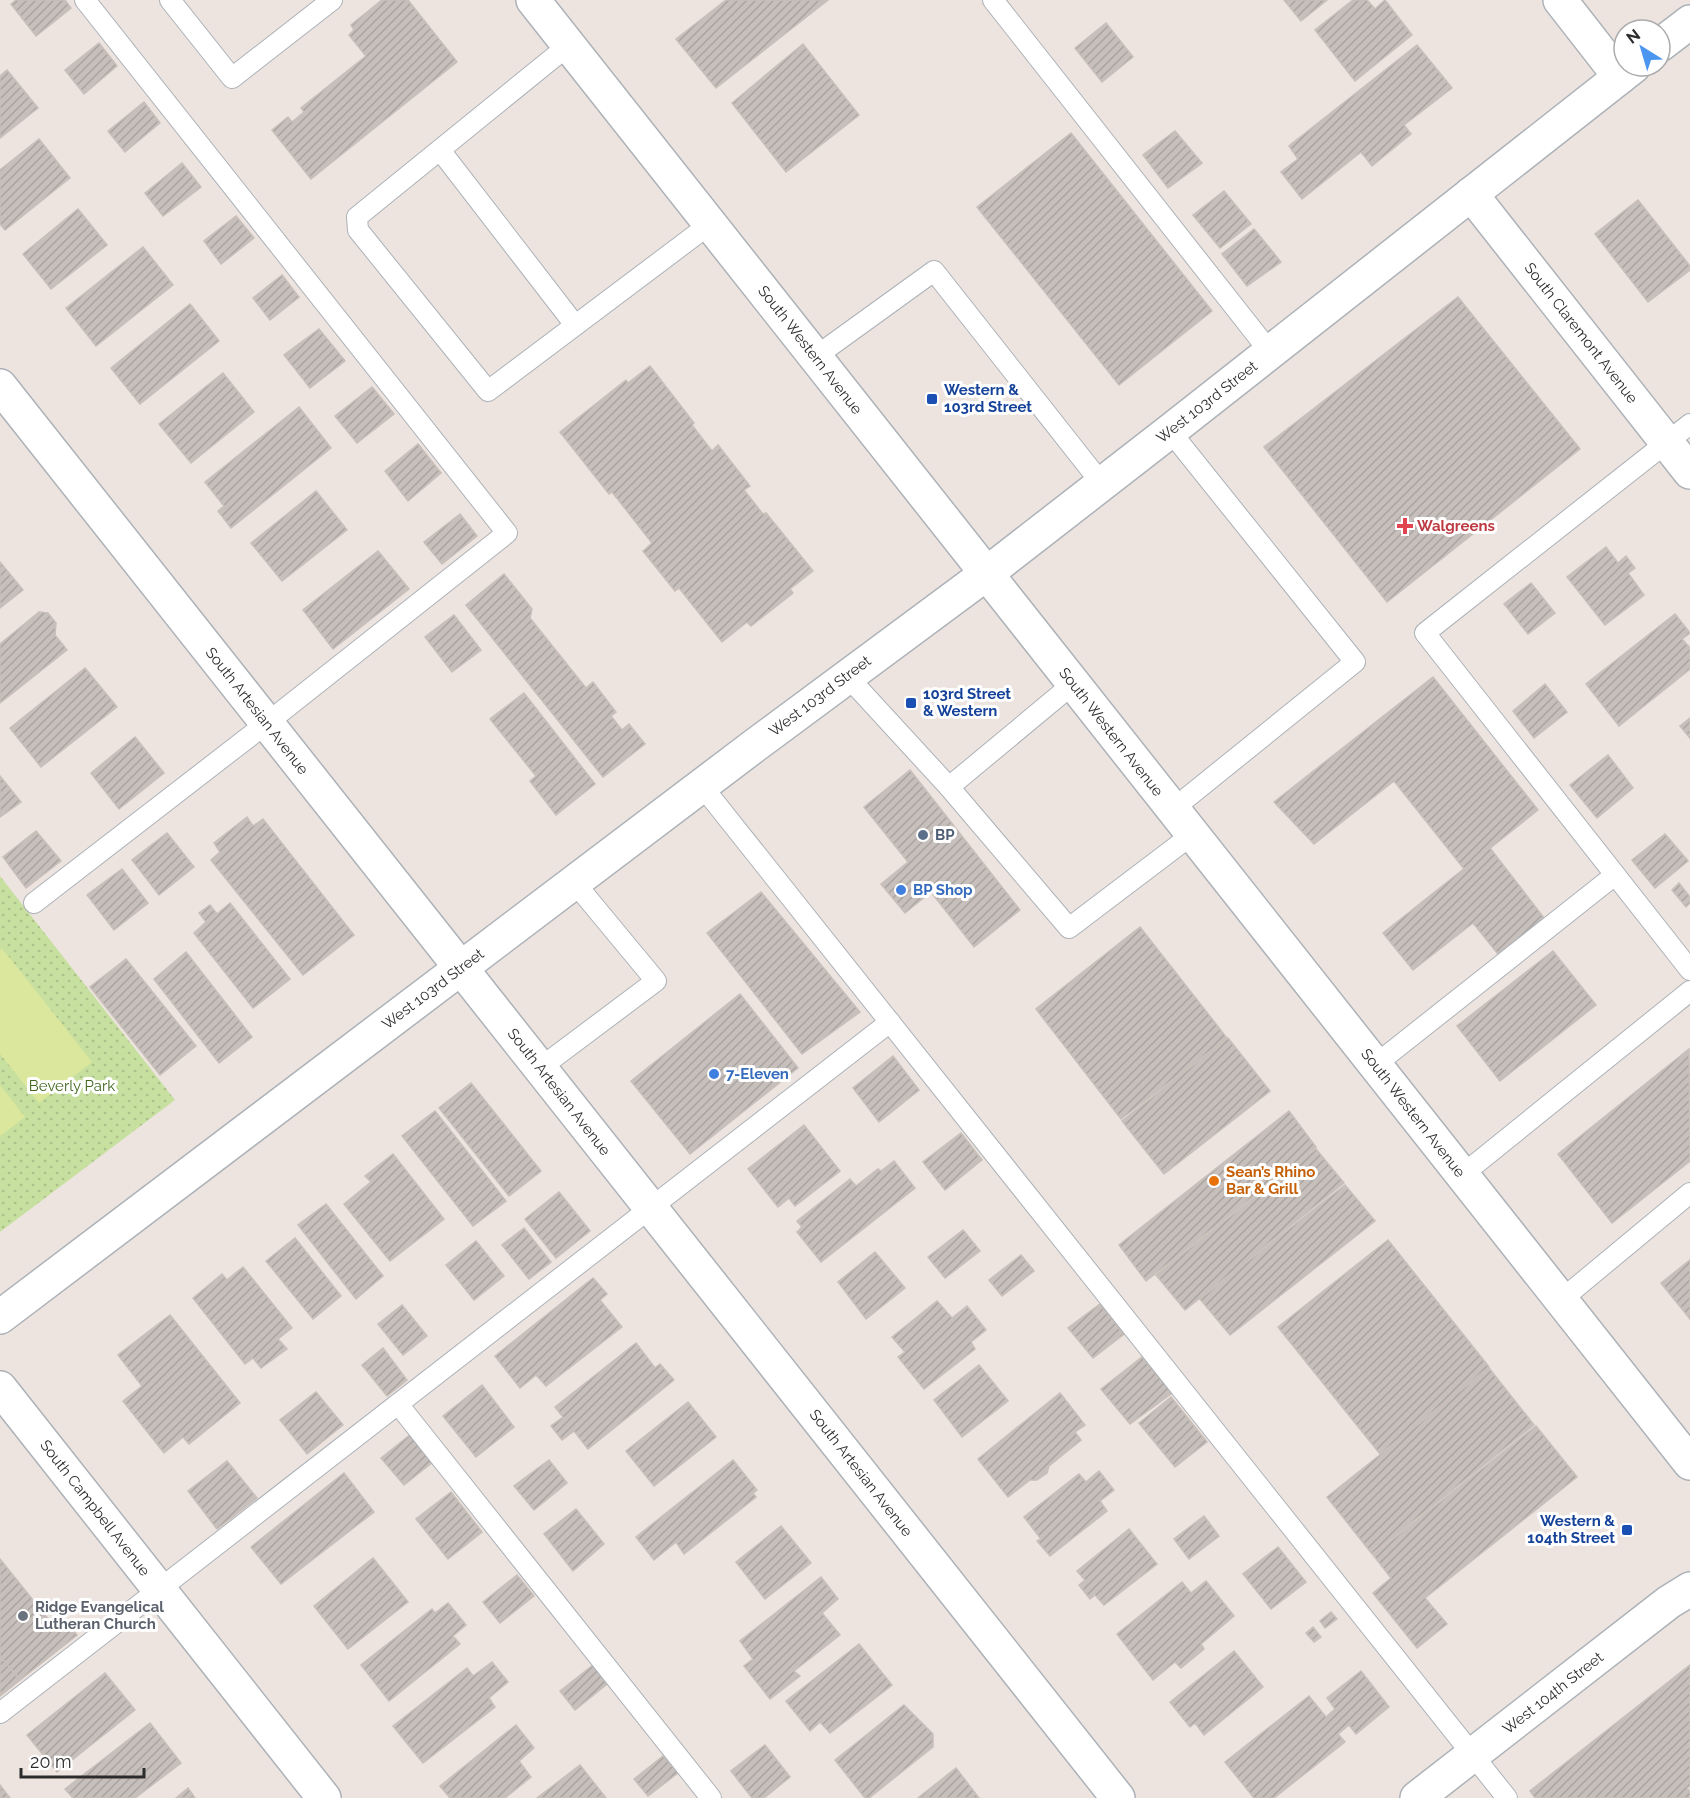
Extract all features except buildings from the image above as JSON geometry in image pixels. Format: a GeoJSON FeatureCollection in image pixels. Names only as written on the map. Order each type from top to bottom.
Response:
{"type":"FeatureCollection","features":[{"type":"Feature","properties":{"kind":"main road","name":"South Western Avenue"},"geometry":{"type":"LineString","coordinates":[[533,0],[1690,1463]]}},
{"type":"Feature","properties":{"kind":"main road"},"geometry":{"type":"LineString","coordinates":[[1560,0],[1612,55]]}},
{"type":"Feature","properties":{"kind":"main road"},"geometry":{"type":"LineString","coordinates":[[1672,36],[1690,22]]}},
{"type":"Feature","properties":{"kind":"main road","name":"West 103rd Street"},"geometry":{"type":"LineString","coordinates":[[0,1317],[847,676],[986,574],[1170,432],[1618,78]]}},
{"type":"Feature","properties":{"kind":"main road","name":"South Claremont Avenue"},"geometry":{"type":"LineString","coordinates":[[1472,194],[1678,433],[1690,472]]}},
{"type":"Feature","properties":{"kind":"main road","name":"South Artesian Avenue"},"geometry":{"type":"LineString","coordinates":[[0,386],[1118,1798]]}},
{"type":"Feature","properties":{"kind":"main road","name":"South Campbell Avenue"},"geometry":{"type":"LineString","coordinates":[[0,1388],[324,1798]]}},
{"type":"Feature","properties":{"kind":"main road","name":"West 104th Street"},"geometry":{"type":"LineString","coordinates":[[1417,1798],[1670,1602],[1690,1589]]}},
{"type":"Feature","properties":{"kind":"lane"},"geometry":{"type":"LineString","coordinates":[[34,903],[507,533],[85,0]]}},
{"type":"Feature","properties":{"kind":"lane"},"geometry":{"type":"LineString","coordinates":[[178,3],[232,78],[332,0]]}},
{"type":"Feature","properties":{"kind":"lane"},"geometry":{"type":"LineString","coordinates":[[993,0],[1270,352]]}},
{"type":"Feature","properties":{"kind":"lane"},"geometry":{"type":"LineString","coordinates":[[569,45],[357,217],[358,230],[488,391],[710,224]]}},
{"type":"Feature","properties":{"kind":"lane"},"geometry":{"type":"LineString","coordinates":[[440,150],[575,325]]}},
{"type":"Feature","properties":{"kind":"lane"},"geometry":{"type":"LineString","coordinates":[[815,357],[934,271],[1102,484]]}},
{"type":"Feature","properties":{"kind":"lane"},"geometry":{"type":"LineString","coordinates":[[847,676],[949,787],[1069,928],[1355,662],[1170,432]]}},
{"type":"Feature","properties":{"kind":"lane"},"geometry":{"type":"LineString","coordinates":[[1678,433],[1425,633],[1690,970]]}},
{"type":"Feature","properties":{"kind":"lane"},"geometry":{"type":"LineString","coordinates":[[949,787],[1073,684]]}},
{"type":"Feature","properties":{"kind":"lane"},"geometry":{"type":"LineString","coordinates":[[702,786],[1507,1798]]}},
{"type":"Feature","properties":{"kind":"lane"},"geometry":{"type":"LineString","coordinates":[[1375,1065],[1615,875]]}},
{"type":"Feature","properties":{"kind":"lane"},"geometry":{"type":"LineString","coordinates":[[540,1068],[656,981],[574,882]]}},
{"type":"Feature","properties":{"kind":"lane"},"geometry":{"type":"LineString","coordinates":[[1462,1175],[1690,991]]}},
{"type":"Feature","properties":{"kind":"lane"},"geometry":{"type":"LineString","coordinates":[[0,1713],[890,1022]]}},
{"type":"Feature","properties":{"kind":"lane"},"geometry":{"type":"LineString","coordinates":[[1561,1300],[1690,1193]]}},
{"type":"Feature","properties":{"kind":"lane"},"geometry":{"type":"LineString","coordinates":[[398,1404],[711,1798]]}},
{"type":"Feature","properties":{"kind":"green space","name":"Beverly Park"},"geometry":{"type":"Polygon","coordinates":[[[0,876],[175,1100],[0,1232],[0,876]]]}},
{"type":"Feature","properties":{"kind":"green space"},"geometry":{"type":"Polygon","coordinates":[[[2,948],[92,1062],[39,1103],[0,1054],[0,950],[2,948]]]}},
{"type":"Feature","properties":{"kind":"green space"},"geometry":{"type":"Polygon","coordinates":[[[0,1085],[25,1117],[0,1136],[0,1085]]]}},
{"type":"Feature","properties":{"kind":"place","name":"Western & 103rd Street"},"geometry":{"type":"Point","coordinates":[932,399]}},
{"type":"Feature","properties":{"kind":"place","name":"Walgreens"},"geometry":{"type":"Point","coordinates":[1405,526]}},
{"type":"Feature","properties":{"kind":"place","name":"103rd Street & Western"},"geometry":{"type":"Point","coordinates":[911,703]}},
{"type":"Feature","properties":{"kind":"place","name":"BP"},"geometry":{"type":"Point","coordinates":[923,835]}},
{"type":"Feature","properties":{"kind":"place","name":"BP Shop"},"geometry":{"type":"Point","coordinates":[901,890]}},
{"type":"Feature","properties":{"kind":"place","name":"7-Eleven"},"geometry":{"type":"Point","coordinates":[714,1074]}},
{"type":"Feature","properties":{"kind":"place","name":"Sean’s Rhino Bar & Grill"},"geometry":{"type":"Point","coordinates":[1214,1181]}},
{"type":"Feature","properties":{"kind":"place","name":"Western & 104th Street"},"geometry":{"type":"Point","coordinates":[1627,1530]}},
{"type":"Feature","properties":{"kind":"place","name":"Ridge Evangelical Lutheran Church"},"geometry":{"type":"Point","coordinates":[23,1616]}}]}
